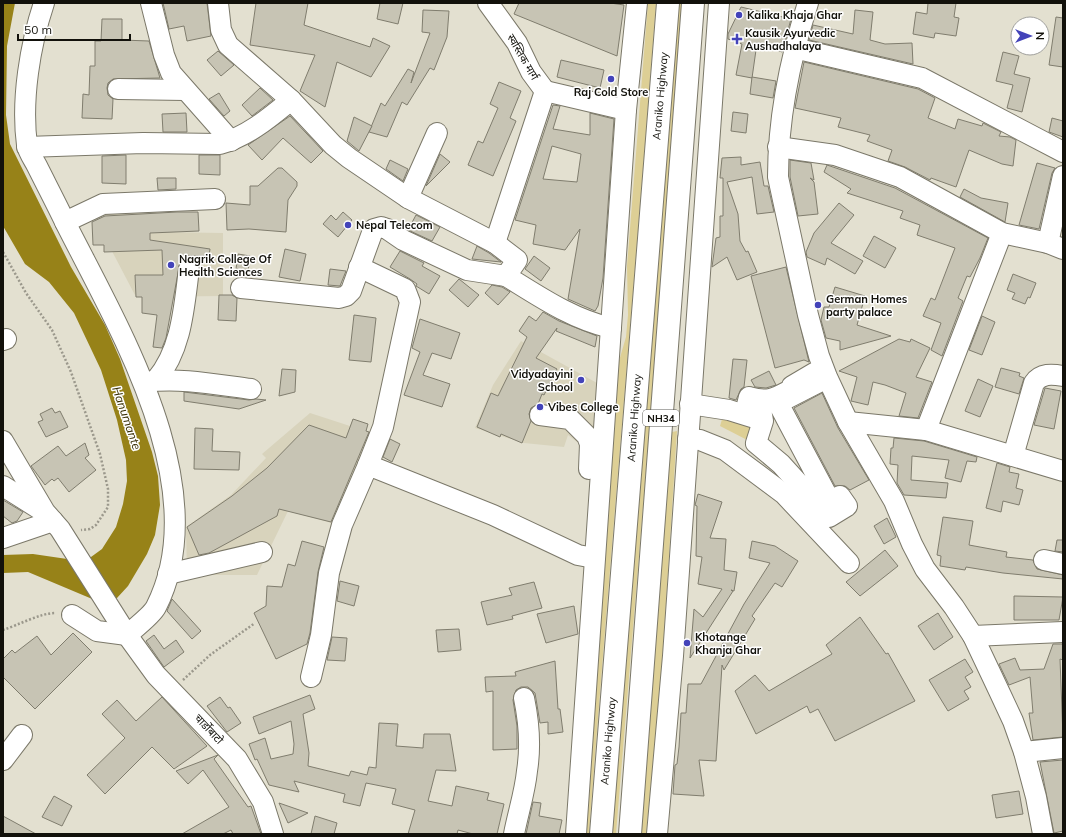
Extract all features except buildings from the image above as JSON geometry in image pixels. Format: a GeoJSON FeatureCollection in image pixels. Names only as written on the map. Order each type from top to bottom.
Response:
{"type":"FeatureCollection","features":[{"type":"Feature","properties":{"kind":"highway","name":"Araniko Highway"},"geometry":{"type":"LineString","coordinates":[[601,834],[668,3]]}},
{"type":"Feature","properties":{"kind":"highway","name":"NH34"},"geometry":{"type":"LineString","coordinates":[[630,834],[693,3]]}},
{"type":"Feature","properties":{"kind":"street"},"geometry":{"type":"LineString","coordinates":[[44,3],[30,60],[26,112],[28,146],[119,329],[149,381],[169,469],[174,504],[175,530],[168,574],[156,608],[124,631],[97,631],[72,615]]}},
{"type":"Feature","properties":{"kind":"street"},"geometry":{"type":"LineString","coordinates":[[151,3],[164,55],[171,73],[184,90],[231,141]]}},
{"type":"Feature","properties":{"kind":"street"},"geometry":{"type":"LineString","coordinates":[[218,3],[221,30],[228,45],[291,100],[333,145],[349,158],[408,198],[495,243],[517,260],[506,276]]}},
{"type":"Feature","properties":{"kind":"street","name":"स्वस्तिक मार्ग"},"geometry":{"type":"LineString","coordinates":[[488,3],[517,43],[531,72],[544,91]]}},
{"type":"Feature","properties":{"kind":"street"},"geometry":{"type":"LineString","coordinates":[[576,834],[626,110],[637,3]]}},
{"type":"Feature","properties":{"kind":"street"},"geometry":{"type":"LineString","coordinates":[[657,834],[673,656],[719,3]]}},
{"type":"Feature","properties":{"kind":"street"},"geometry":{"type":"LineString","coordinates":[[808,3],[794,48],[778,147],[778,177],[819,356],[848,422],[894,501],[912,544],[925,569],[954,607],[973,636],[1013,720],[1024,752],[1036,797],[1043,834]]}},
{"type":"Feature","properties":{"kind":"street"},"geometry":{"type":"LineString","coordinates":[[794,48],[922,78],[1063,152]]}},
{"type":"Feature","properties":{"kind":"street"},"geometry":{"type":"LineString","coordinates":[[118,89],[184,90]]}},
{"type":"Feature","properties":{"kind":"street"},"geometry":{"type":"LineString","coordinates":[[495,243],[544,91],[626,110]]}},
{"type":"Feature","properties":{"kind":"street"},"geometry":{"type":"LineString","coordinates":[[28,146],[142,143],[220,144],[231,141],[260,126],[291,100]]}},
{"type":"Feature","properties":{"kind":"street"},"geometry":{"type":"LineString","coordinates":[[408,198],[437,134]]}},
{"type":"Feature","properties":{"kind":"street"},"geometry":{"type":"LineString","coordinates":[[778,147],[835,155],[900,178],[1002,233],[1056,246],[1063,176]]}},
{"type":"Feature","properties":{"kind":"street"},"geometry":{"type":"LineString","coordinates":[[65,222],[102,204],[215,198]]}},
{"type":"Feature","properties":{"kind":"street"},"geometry":{"type":"LineString","coordinates":[[241,288],[339,298],[346,296],[352,291],[359,267],[374,229],[381,227],[388,229],[403,240],[467,270],[506,276],[568,314],[591,324],[611,328]]}},
{"type":"Feature","properties":{"kind":"street"},"geometry":{"type":"LineString","coordinates":[[926,430],[1002,233]]}},
{"type":"Feature","properties":{"kind":"street"},"geometry":{"type":"LineString","coordinates":[[311,677],[321,635],[331,566],[342,525],[382,428],[410,302],[405,289],[359,267]]}},
{"type":"Feature","properties":{"kind":"street"},"geometry":{"type":"LineString","coordinates":[[149,381],[163,372],[176,344],[182,322],[189,269]]}},
{"type":"Feature","properties":{"kind":"street"},"geometry":{"type":"LineString","coordinates":[[814,374],[819,382],[778,403],[792,429],[830,501],[840,496],[847,506],[829,517],[781,464],[756,443],[763,421],[762,415],[746,409],[749,397],[763,401],[771,400],[792,389],[792,386],[814,374]]}},
{"type":"Feature","properties":{"kind":"street"},"geometry":{"type":"LineString","coordinates":[[1013,456],[1034,383],[1038,378],[1047,375],[1063,376]]}},
{"type":"Feature","properties":{"kind":"street"},"geometry":{"type":"LineString","coordinates":[[149,381],[251,389]]}},
{"type":"Feature","properties":{"kind":"street"},"geometry":{"type":"LineString","coordinates":[[690,404],[729,410],[782,429],[792,429]]}},
{"type":"Feature","properties":{"kind":"street"},"geometry":{"type":"LineString","coordinates":[[540,415],[570,419],[587,436],[590,444],[588,476],[599,493]]}},
{"type":"Feature","properties":{"kind":"street"},"geometry":{"type":"LineString","coordinates":[[848,422],[926,430],[1063,471]]}},
{"type":"Feature","properties":{"kind":"street"},"geometry":{"type":"LineString","coordinates":[[688,439],[700,440],[725,450],[784,494],[849,563]]}},
{"type":"Feature","properties":{"kind":"street","name":"चार्डोबाटो"},"geometry":{"type":"LineString","coordinates":[[3,441],[124,631],[156,675],[172,689],[237,760],[262,802],[273,834]]}},
{"type":"Feature","properties":{"kind":"street"},"geometry":{"type":"LineString","coordinates":[[368,465],[493,515],[578,555],[594,558]]}},
{"type":"Feature","properties":{"kind":"street"},"geometry":{"type":"LineString","coordinates":[[3,486],[56,526]]}},
{"type":"Feature","properties":{"kind":"street"},"geometry":{"type":"LineString","coordinates":[[3,538],[56,526]]}},
{"type":"Feature","properties":{"kind":"street"},"geometry":{"type":"LineString","coordinates":[[168,574],[262,552]]}},
{"type":"Feature","properties":{"kind":"street"},"geometry":{"type":"LineString","coordinates":[[973,636],[1063,632]]}},
{"type":"Feature","properties":{"kind":"street"},"geometry":{"type":"LineString","coordinates":[[514,834],[523,795],[529,758],[529,722],[524,698]]}},
{"type":"Feature","properties":{"kind":"street"},"geometry":{"type":"LineString","coordinates":[[3,760],[22,735]]}},
{"type":"Feature","properties":{"kind":"street"},"geometry":{"type":"LineString","coordinates":[[1024,752],[1063,748]]}},
{"type":"Feature","properties":{"kind":"path"},"geometry":{"type":"LineString","coordinates":[[3,252],[26,293],[52,330],[71,372],[100,454],[108,489],[108,507],[96,525],[90,529],[83,530],[56,526]]}},
{"type":"Feature","properties":{"kind":"path"},"geometry":{"type":"LineString","coordinates":[[3,630],[24,623],[46,613],[72,615]]}},
{"type":"Feature","properties":{"kind":"path"},"geometry":{"type":"LineString","coordinates":[[172,689],[210,655],[255,623]]}},
{"type":"Feature","properties":{"kind":"shaded area"},"geometry":{"type":"Polygon","coordinates":[[[648,3],[656,3],[589,834],[584,834],[612,385],[626,337],[628,315],[627,266],[648,3]]]}},
{"type":"Feature","properties":{"kind":"shaded area"},"geometry":{"type":"Polygon","coordinates":[[[679,3],[682,3],[653,387],[616,834],[612,834],[679,3]]]}},
{"type":"Feature","properties":{"kind":"shaded area","name":"Nagrik College Of Health Sciences"},"geometry":{"type":"Polygon","coordinates":[[[156,211],[159,232],[223,233],[223,296],[136,297],[92,213],[156,211]]]}},
{"type":"Feature","properties":{"kind":"shaded area","name":"Vibes College"},"geometry":{"type":"Polygon","coordinates":[[[521,341],[597,383],[593,450],[581,445],[568,435],[564,447],[524,443],[475,428],[493,385],[521,341]]]}},
{"type":"Feature","properties":{"kind":"shaded area"},"geometry":{"type":"Polygon","coordinates":[[[310,413],[350,426],[353,419],[368,424],[366,431],[374,433],[339,525],[288,511],[257,575],[187,575],[186,527],[231,495],[266,458],[262,454],[310,413]]]}},
{"type":"Feature","properties":{"kind":"shaded area"},"geometry":{"type":"Polygon","coordinates":[[[723,416],[740,421],[760,431],[755,444],[720,426],[723,416]]]}},
{"type":"Feature","properties":{"kind":"shaded area"},"geometry":{"type":"Polygon","coordinates":[[[677,431],[661,681],[646,834],[641,834],[652,669],[672,432],[677,431]]]}},
{"type":"Feature","properties":{"kind":"water","name":"Hanumante"},"geometry":{"type":"Polygon","coordinates":[[[3,3],[15,3],[7,46],[6,115],[10,144],[71,267],[105,325],[120,359],[152,452],[158,476],[160,505],[155,535],[147,554],[128,586],[117,598],[110,601],[97,601],[28,572],[3,573],[3,555],[33,554],[74,560],[91,557],[102,549],[116,527],[123,504],[127,481],[126,460],[117,420],[101,370],[74,313],[49,282],[25,264],[3,226],[3,3]]]}},
{"type":"Feature","properties":{"kind":"place","name":"Kalika Khaja Ghar"},"geometry":{"type":"Point","coordinates":[739,15]}},
{"type":"Feature","properties":{"kind":"place","name":"Kausik Ayurvedic Aushadhalaya"},"geometry":{"type":"Point","coordinates":[737,39]}},
{"type":"Feature","properties":{"kind":"place","name":"Raj Cold Store"},"geometry":{"type":"Point","coordinates":[611,79]}},
{"type":"Feature","properties":{"kind":"place","name":"Nepal Telecom"},"geometry":{"type":"Point","coordinates":[348,225]}},
{"type":"Feature","properties":{"kind":"place","name":"Nagrik College Of Health Sciences"},"geometry":{"type":"Point","coordinates":[171,265]}},
{"type":"Feature","properties":{"kind":"place","name":"German Homes party palace"},"geometry":{"type":"Point","coordinates":[818,305]}},
{"type":"Feature","properties":{"kind":"place","name":"Vidyadayini School"},"geometry":{"type":"Point","coordinates":[581,380]}},
{"type":"Feature","properties":{"kind":"place","name":"Vibes College"},"geometry":{"type":"Point","coordinates":[540,407]}},
{"type":"Feature","properties":{"kind":"place","name":"Khotange Khanja Ghar"},"geometry":{"type":"Point","coordinates":[687,643]}}]}
